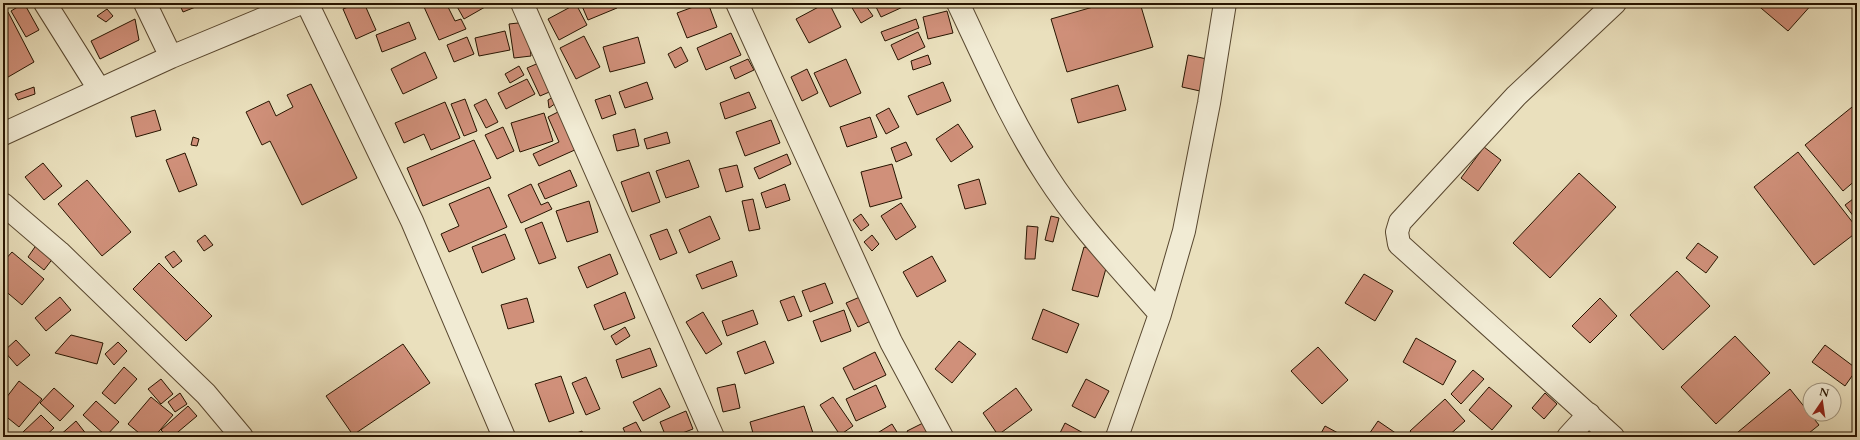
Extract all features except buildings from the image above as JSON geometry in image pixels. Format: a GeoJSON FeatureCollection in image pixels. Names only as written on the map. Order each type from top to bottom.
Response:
{"type":"FeatureCollection","features":[{"type":"Feature","properties":{"kind":"street"},"geometry":{"type":"LineString","coordinates":[[45,3],[99,89]]}},
{"type":"Feature","properties":{"kind":"street"},"geometry":{"type":"LineString","coordinates":[[145,3],[171,57]]}},
{"type":"Feature","properties":{"kind":"street"},"geometry":{"type":"LineString","coordinates":[[3,134],[171,57],[301,3]]}},
{"type":"Feature","properties":{"kind":"street"},"geometry":{"type":"LineString","coordinates":[[307,3],[412,221],[504,437]]}},
{"type":"Feature","properties":{"kind":"street"},"geometry":{"type":"LineString","coordinates":[[522,3],[713,437]]}},
{"type":"Feature","properties":{"kind":"street"},"geometry":{"type":"LineString","coordinates":[[737,3],[891,342],[942,437]]}},
{"type":"Feature","properties":{"kind":"street"},"geometry":{"type":"LineString","coordinates":[[958,3],[1012,116],[1047,177],[1086,229],[1160,314]]}},
{"type":"Feature","properties":{"kind":"street"},"geometry":{"type":"LineString","coordinates":[[1117,437],[1160,314],[1184,231],[1210,103],[1225,3]]}},
{"type":"Feature","properties":{"kind":"street"},"geometry":{"type":"LineString","coordinates":[[1613,437],[1399,244],[1397,232],[1400,222],[1516,96],[1615,3]]}},
{"type":"Feature","properties":{"kind":"street"},"geometry":{"type":"LineString","coordinates":[[3,204],[59,252],[206,394],[242,437]]}},
{"type":"Feature","properties":{"kind":"street"},"geometry":{"type":"LineString","coordinates":[[1568,437],[1589,414]]}}]}
